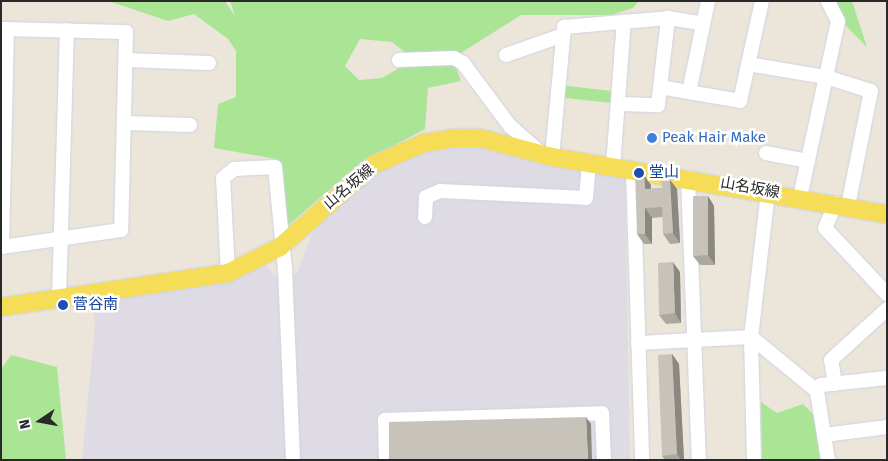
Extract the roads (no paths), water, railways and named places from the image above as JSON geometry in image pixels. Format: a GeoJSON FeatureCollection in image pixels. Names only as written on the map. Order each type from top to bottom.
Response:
{"type":"FeatureCollection","features":[{"type":"Feature","properties":{"kind":"main road","name":"山名坂線"},"geometry":{"type":"LineString","coordinates":[[1,307],[228,273],[280,248],[358,176],[406,149],[454,138],[480,138],[548,157],[688,178],[887,214]]}},
{"type":"Feature","properties":{"kind":"street"},"geometry":{"type":"LineString","coordinates":[[688,92],[701,23],[708,1]]}},
{"type":"Feature","properties":{"kind":"street"},"geometry":{"type":"LineString","coordinates":[[660,87],[740,101],[762,1]]}},
{"type":"Feature","properties":{"kind":"street"},"geometry":{"type":"LineString","coordinates":[[800,197],[838,21],[828,1]]}},
{"type":"Feature","properties":{"kind":"street"},"geometry":{"type":"LineString","coordinates":[[548,157],[564,27],[668,18],[701,23]]}},
{"type":"Feature","properties":{"kind":"street"},"geometry":{"type":"LineString","coordinates":[[620,104],[658,105],[668,18]]}},
{"type":"Feature","properties":{"kind":"street"},"geometry":{"type":"LineString","coordinates":[[613,166],[620,104],[624,21]]}},
{"type":"Feature","properties":{"kind":"street"},"geometry":{"type":"LineString","coordinates":[[4,29],[66,30],[126,32],[121,230],[2,247],[4,29]]}},
{"type":"Feature","properties":{"kind":"street"},"geometry":{"type":"LineString","coordinates":[[59,298],[66,30]]}},
{"type":"Feature","properties":{"kind":"street"},"geometry":{"type":"LineString","coordinates":[[506,55],[563,36]]}},
{"type":"Feature","properties":{"kind":"street"},"geometry":{"type":"LineString","coordinates":[[398,60],[454,58],[476,78],[510,126],[548,157]]}},
{"type":"Feature","properties":{"kind":"street"},"geometry":{"type":"LineString","coordinates":[[126,60],[209,63]]}},
{"type":"Feature","properties":{"kind":"street"},"geometry":{"type":"LineString","coordinates":[[748,64],[826,77],[870,91],[842,205],[825,228],[887,294]]}},
{"type":"Feature","properties":{"kind":"street"},"geometry":{"type":"LineString","coordinates":[[124,123],[190,125]]}},
{"type":"Feature","properties":{"kind":"street"},"geometry":{"type":"LineString","coordinates":[[766,153],[808,161]]}},
{"type":"Feature","properties":{"kind":"street"},"geometry":{"type":"LineString","coordinates":[[425,217],[426,197],[440,190],[586,198],[589,162]]}},
{"type":"Feature","properties":{"kind":"street"},"geometry":{"type":"LineString","coordinates":[[228,273],[223,178],[234,169],[276,167],[280,248],[285,269],[293,460]]}},
{"type":"Feature","properties":{"kind":"street"},"geometry":{"type":"LineString","coordinates":[[633,169],[642,460]]}},
{"type":"Feature","properties":{"kind":"street"},"geometry":{"type":"LineString","coordinates":[[688,178],[699,460]]}},
{"type":"Feature","properties":{"kind":"street"},"geometry":{"type":"LineString","coordinates":[[754,460],[751,337],[768,192]]}},
{"type":"Feature","properties":{"kind":"street"},"geometry":{"type":"LineString","coordinates":[[835,384],[831,360],[887,309]]}},
{"type":"Feature","properties":{"kind":"street"},"geometry":{"type":"LineString","coordinates":[[638,343],[695,338],[751,337],[816,391],[828,460]]}},
{"type":"Feature","properties":{"kind":"street"},"geometry":{"type":"LineString","coordinates":[[816,391],[821,386],[887,378]]}},
{"type":"Feature","properties":{"kind":"street"},"geometry":{"type":"LineString","coordinates":[[386,460],[385,420],[602,413],[604,460]]}},
{"type":"Feature","properties":{"kind":"street"},"geometry":{"type":"LineString","coordinates":[[824,435],[887,427]]}},
{"type":"Feature","properties":{"kind":"place","name":"Peak Hair Make"},"geometry":{"type":"Point","coordinates":[652,138]}},
{"type":"Feature","properties":{"kind":"place","name":"堂山"},"geometry":{"type":"Point","coordinates":[639,173]}},
{"type":"Feature","properties":{"kind":"place","name":"菅谷南"},"geometry":{"type":"Point","coordinates":[63,305]}}]}
